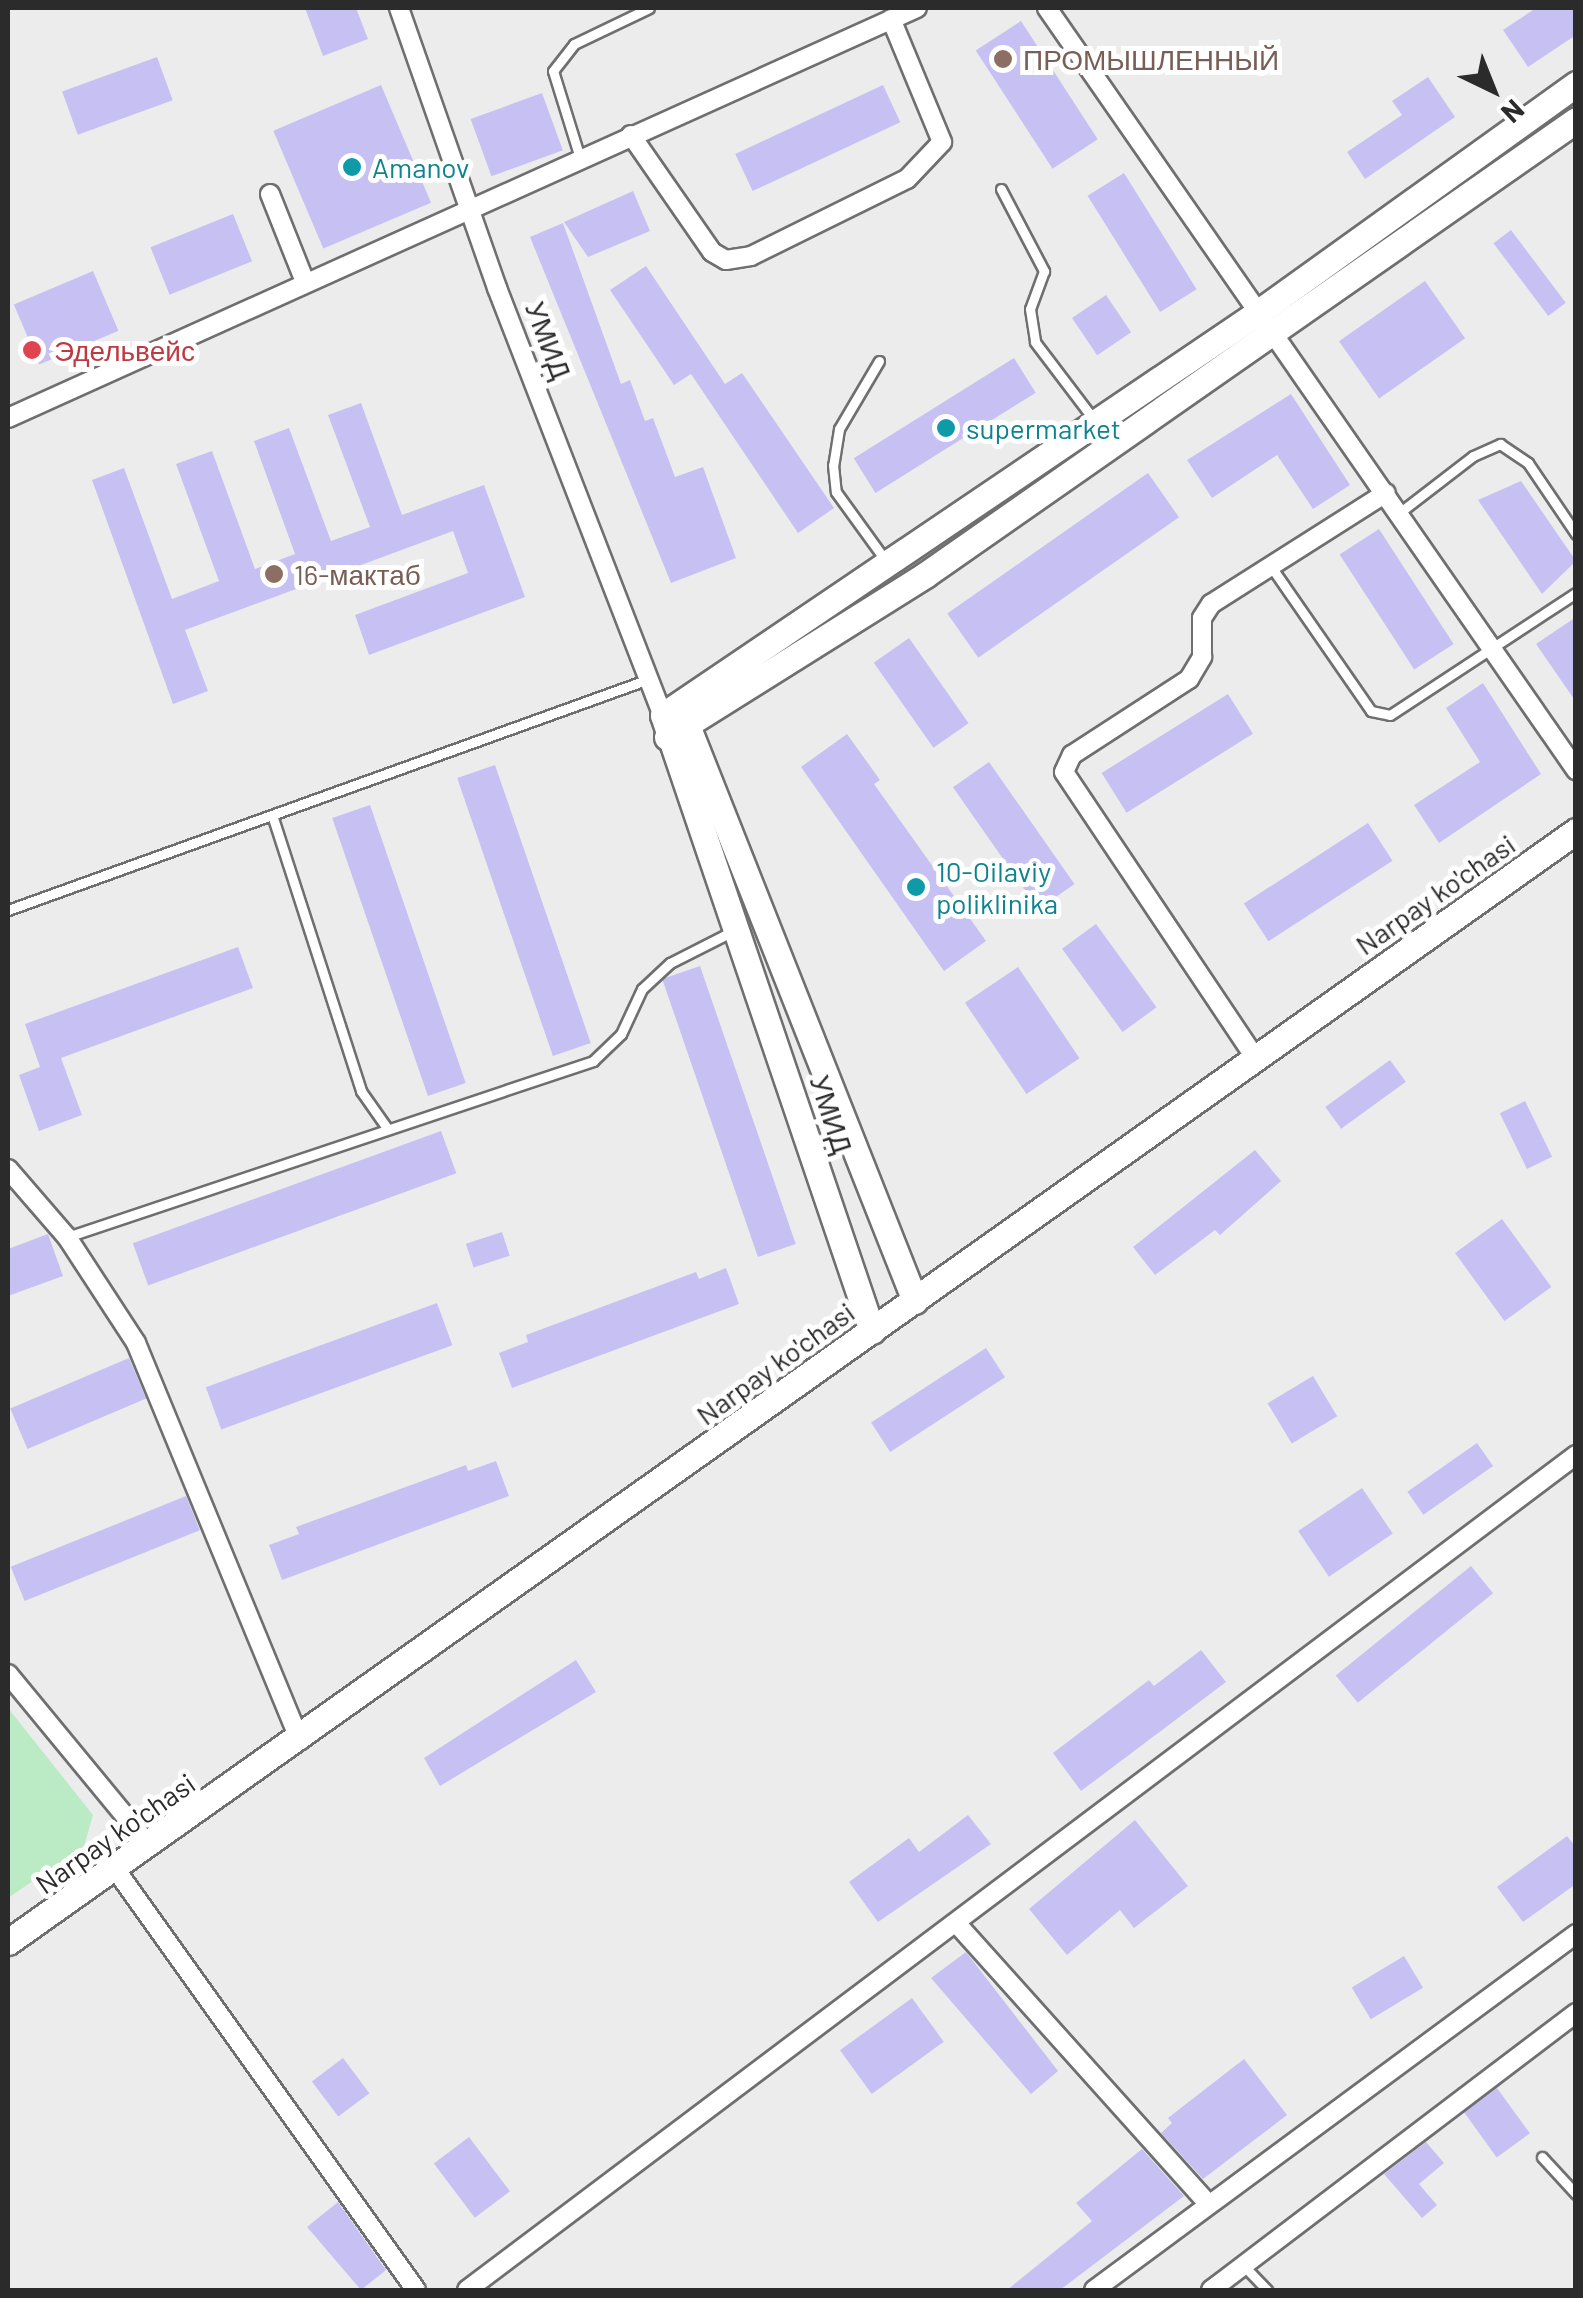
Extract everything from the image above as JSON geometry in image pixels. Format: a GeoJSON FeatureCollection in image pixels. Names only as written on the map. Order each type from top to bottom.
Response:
{"type":"FeatureCollection","features":[{"type":"Feature","properties":{"kind":"street","name":"УМИД"},"geometry":{"type":"LineString","coordinates":[[399,8],[468,208],[667,709],[915,1300]]}},
{"type":"Feature","properties":{"kind":"street"},"geometry":{"type":"LineString","coordinates":[[8,418],[917,8]]}},
{"type":"Feature","properties":{"kind":"street"},"geometry":{"type":"LineString","coordinates":[[1047,8],[1256,314],[1276,331],[1576,770]]}},
{"type":"Feature","properties":{"kind":"street"},"geometry":{"type":"LineString","coordinates":[[631,135],[712,252],[726,260],[751,256],[907,178],[942,142],[891,19]]}},
{"type":"Feature","properties":{"kind":"street"},"geometry":{"type":"LineString","coordinates":[[667,709],[1256,314],[1576,84]]}},
{"type":"Feature","properties":{"kind":"street"},"geometry":{"type":"LineString","coordinates":[[667,709],[925,575],[1576,120]]}},
{"type":"Feature","properties":{"kind":"street"},"geometry":{"type":"LineString","coordinates":[[270,194],[305,282]]}},
{"type":"Feature","properties":{"kind":"street"},"geometry":{"type":"LineString","coordinates":[[1256,1058],[1064,772],[1072,755],[1190,679],[1202,657],[1202,618],[1211,604],[1386,493]]}},
{"type":"Feature","properties":{"kind":"street","name":"УМИД"},"geometry":{"type":"LineString","coordinates":[[667,709],[872,1330]]}},
{"type":"Feature","properties":{"kind":"street","name":"Narpay ko'chasi"},"geometry":{"type":"LineString","coordinates":[[8,1942],[300,1740],[1576,831]]}},
{"type":"Feature","properties":{"kind":"street"},"geometry":{"type":"LineString","coordinates":[[8,1169],[66,1237],[136,1343],[300,1740]]}},
{"type":"Feature","properties":{"kind":"street"},"geometry":{"type":"LineString","coordinates":[[467,2290],[958,1925],[1576,1455]]}},
{"type":"Feature","properties":{"kind":"street"},"geometry":{"type":"LineString","coordinates":[[8,1674],[150,1846]]}},
{"type":"Feature","properties":{"kind":"street"},"geometry":{"type":"LineString","coordinates":[[116,1870],[416,2290]]}},
{"type":"Feature","properties":{"kind":"street"},"geometry":{"type":"LineString","coordinates":[[958,1925],[1208,2203]]}},
{"type":"Feature","properties":{"kind":"street"},"geometry":{"type":"LineString","coordinates":[[1094,2290],[1576,1934]]}},
{"type":"Feature","properties":{"kind":"street"},"geometry":{"type":"LineString","coordinates":[[1211,2290],[1576,2013]]}},
{"type":"Feature","properties":{"kind":"lane"},"geometry":{"type":"LineString","coordinates":[[580,158],[553,71],[574,44],[649,8]]}},
{"type":"Feature","properties":{"kind":"lane"},"geometry":{"type":"LineString","coordinates":[[1001,188],[1044,271],[1030,309],[1035,342],[1095,421]]}},
{"type":"Feature","properties":{"kind":"lane"},"geometry":{"type":"LineString","coordinates":[[879,361],[839,429],[834,465],[836,492],[887,563]]}},
{"type":"Feature","properties":{"kind":"lane"},"geometry":{"type":"LineString","coordinates":[[1399,513],[1473,456],[1500,444],[1528,463],[1576,534]]}},
{"type":"Feature","properties":{"kind":"lane"},"geometry":{"type":"LineString","coordinates":[[1272,568],[1371,711],[1390,715],[1576,593]]}},
{"type":"Feature","properties":{"kind":"lane"},"geometry":{"type":"LineString","coordinates":[[8,910],[273,818],[667,709]]}},
{"type":"Feature","properties":{"kind":"lane"},"geometry":{"type":"LineString","coordinates":[[273,818],[354,1074],[387,1128]]}},
{"type":"Feature","properties":{"kind":"lane"},"geometry":{"type":"LineString","coordinates":[[66,1237],[593,1060],[621,1034],[642,989],[670,963],[739,928]]}},
{"type":"Feature","properties":{"kind":"lane"},"geometry":{"type":"LineString","coordinates":[[1542,2157],[1576,2194]]}},
{"type":"Feature","properties":{"kind":"lane"},"geometry":{"type":"LineString","coordinates":[[1245,2267],[1267,2290]]}},
{"type":"Feature","properties":{"kind":"green space"},"geometry":{"type":"Polygon","coordinates":[[[8,1708],[93,1815],[84,1846],[8,1898],[8,1708]]]}},
{"type":"Feature","properties":{"kind":"building"},"geometry":{"type":"Polygon","coordinates":[[[305,8],[356,8],[368,39],[323,56],[305,8]]]}},
{"type":"Feature","properties":{"kind":"building"},"geometry":{"type":"Polygon","coordinates":[[[1536,8],[1576,8],[1576,35],[1528,67],[1503,30],[1536,8]]]}},
{"type":"Feature","properties":{"kind":"building"},"geometry":{"type":"Polygon","coordinates":[[[1021,21],[1098,139],[1053,169],[976,50],[1021,21]]]}},
{"type":"Feature","properties":{"kind":"building"},"geometry":{"type":"Polygon","coordinates":[[[157,57],[173,100],[78,135],[62,92],[157,57]]]}},
{"type":"Feature","properties":{"kind":"building"},"geometry":{"type":"Polygon","coordinates":[[[1428,77],[1455,117],[1365,179],[1347,152],[1402,115],[1392,101],[1428,77]]]}},
{"type":"Feature","properties":{"kind":"building","name":"Amanov"},"geometry":{"type":"Polygon","coordinates":[[[381,85],[431,203],[323,249],[273,131],[381,85]]]}},
{"type":"Feature","properties":{"kind":"building"},"geometry":{"type":"Polygon","coordinates":[[[883,85],[900,122],[753,191],[735,154],[883,85]]]}},
{"type":"Feature","properties":{"kind":"building"},"geometry":{"type":"Polygon","coordinates":[[[542,93],[563,150],[491,176],[471,119],[542,93]]]}},
{"type":"Feature","properties":{"kind":"building"},"geometry":{"type":"Polygon","coordinates":[[[1124,173],[1197,289],[1160,312],[1088,196],[1124,173]]]}},
{"type":"Feature","properties":{"kind":"building"},"geometry":{"type":"Polygon","coordinates":[[[633,191],[650,231],[588,257],[564,222],[633,191]]]}},
{"type":"Feature","properties":{"kind":"building"},"geometry":{"type":"Polygon","coordinates":[[[233,214],[252,261],[170,295],[150,247],[233,214]]]}},
{"type":"Feature","properties":{"kind":"building"},"geometry":{"type":"Polygon","coordinates":[[[563,223],[621,384],[630,380],[645,421],[653,418],[675,477],[703,467],[736,558],[671,583],[530,237],[563,223]]]}},
{"type":"Feature","properties":{"kind":"building"},"geometry":{"type":"Polygon","coordinates":[[[1511,230],[1566,303],[1548,316],[1493,243],[1511,230]]]}},
{"type":"Feature","properties":{"kind":"building"},"geometry":{"type":"Polygon","coordinates":[[[646,266],[725,384],[742,373],[834,508],[798,533],[691,374],[674,385],[610,290],[646,266]]]}},
{"type":"Feature","properties":{"kind":"building"},"geometry":{"type":"Polygon","coordinates":[[[93,271],[118,331],[39,364],[14,305],[93,271]]]}},
{"type":"Feature","properties":{"kind":"building"},"geometry":{"type":"Polygon","coordinates":[[[1425,281],[1465,338],[1379,399],[1339,341],[1425,281]]]}},
{"type":"Feature","properties":{"kind":"building"},"geometry":{"type":"Polygon","coordinates":[[[1106,295],[1131,332],[1097,355],[1072,318],[1106,295]]]}},
{"type":"Feature","properties":{"kind":"building","name":"supermarket"},"geometry":{"type":"Polygon","coordinates":[[[1014,358],[1036,393],[875,493],[854,458],[1014,358]]]}},
{"type":"Feature","properties":{"kind":"building"},"geometry":{"type":"Polygon","coordinates":[[[1291,394],[1350,485],[1313,509],[1277,455],[1212,498],[1187,460],[1291,394]]]}},
{"type":"Feature","properties":{"kind":"building"},"geometry":{"type":"Polygon","coordinates":[[[361,403],[402,515],[484,485],[525,597],[369,655],[355,615],[468,573],[453,531],[185,630],[208,691],[173,704],[92,480],[124,468],[172,599],[219,581],[176,464],[212,451],[255,569],[295,554],[254,441],[289,428],[331,541],[370,527],[328,415],[361,403]]]}},
{"type":"Feature","properties":{"kind":"building"},"geometry":{"type":"Polygon","coordinates":[[[1148,473],[1179,517],[978,658],[947,614],[1148,473]]]}},
{"type":"Feature","properties":{"kind":"building"},"geometry":{"type":"Polygon","coordinates":[[[1521,481],[1576,561],[1542,594],[1478,500],[1521,481]]]}},
{"type":"Feature","properties":{"kind":"building"},"geometry":{"type":"Polygon","coordinates":[[[1379,529],[1454,644],[1414,669],[1340,555],[1379,529]]]}},
{"type":"Feature","properties":{"kind":"building"},"geometry":{"type":"Polygon","coordinates":[[[1576,617],[1576,702],[1536,644],[1576,617]]]}},
{"type":"Feature","properties":{"kind":"building"},"geometry":{"type":"Polygon","coordinates":[[[909,638],[969,723],[933,748],[874,663],[909,638]]]}},
{"type":"Feature","properties":{"kind":"building"},"geometry":{"type":"Polygon","coordinates":[[[1483,683],[1541,774],[1439,843],[1414,805],[1480,762],[1446,708],[1483,683]]]}},
{"type":"Feature","properties":{"kind":"building"},"geometry":{"type":"Polygon","coordinates":[[[1228,694],[1253,734],[1127,813],[1102,773],[1228,694]]]}},
{"type":"Feature","properties":{"kind":"building","name":"10-Oilaviy poliklinika"},"geometry":{"type":"Polygon","coordinates":[[[847,734],[880,780],[874,784],[986,941],[944,971],[801,767],[847,734]]]}},
{"type":"Feature","properties":{"kind":"building"},"geometry":{"type":"Polygon","coordinates":[[[989,762],[1074,884],[1038,909],[953,787],[989,762]]]}},
{"type":"Feature","properties":{"kind":"building"},"geometry":{"type":"Polygon","coordinates":[[[495,765],[591,1043],[553,1056],[457,778],[495,765]]]}},
{"type":"Feature","properties":{"kind":"building"},"geometry":{"type":"Polygon","coordinates":[[[370,805],[466,1083],[428,1096],[332,818],[370,805]]]}},
{"type":"Feature","properties":{"kind":"building"},"geometry":{"type":"Polygon","coordinates":[[[1368,823],[1393,861],[1268,941],[1244,904],[1368,823]]]}},
{"type":"Feature","properties":{"kind":"building"},"geometry":{"type":"Polygon","coordinates":[[[1096,924],[1157,1007],[1123,1032],[1062,949],[1096,924]]]}},
{"type":"Feature","properties":{"kind":"building"},"geometry":{"type":"Polygon","coordinates":[[[238,947],[253,988],[61,1058],[82,1115],[39,1131],[19,1075],[40,1067],[25,1024],[238,947]]]}},
{"type":"Feature","properties":{"kind":"building"},"geometry":{"type":"Polygon","coordinates":[[[700,966],[796,1244],[758,1257],[662,979],[700,966]]]}},
{"type":"Feature","properties":{"kind":"building"},"geometry":{"type":"Polygon","coordinates":[[[1018,967],[1080,1058],[1026,1094],[965,1003],[1018,967]]]}},
{"type":"Feature","properties":{"kind":"building"},"geometry":{"type":"Polygon","coordinates":[[[1390,1060],[1406,1082],[1341,1129],[1325,1107],[1390,1060]]]}},
{"type":"Feature","properties":{"kind":"building"},"geometry":{"type":"Polygon","coordinates":[[[1525,1101],[1552,1157],[1527,1169],[1500,1113],[1525,1101]]]}},
{"type":"Feature","properties":{"kind":"building"},"geometry":{"type":"Polygon","coordinates":[[[441,1131],[456,1173],[148,1285],[133,1243],[441,1131]]]}},
{"type":"Feature","properties":{"kind":"building"},"geometry":{"type":"Polygon","coordinates":[[[1255,1150],[1281,1181],[1220,1235],[1215,1230],[1155,1275],[1133,1247],[1255,1150]]]}},
{"type":"Feature","properties":{"kind":"building"},"geometry":{"type":"Polygon","coordinates":[[[1502,1219],[1551,1287],[1504,1321],[1455,1253],[1502,1219]]]}},
{"type":"Feature","properties":{"kind":"building"},"geometry":{"type":"Polygon","coordinates":[[[502,1232],[510,1256],[474,1268],[466,1244],[502,1232]]]}},
{"type":"Feature","properties":{"kind":"building"},"geometry":{"type":"Polygon","coordinates":[[[48,1234],[63,1276],[8,1296],[8,1249],[48,1234]]]}},
{"type":"Feature","properties":{"kind":"building"},"geometry":{"type":"Polygon","coordinates":[[[726,1268],[739,1304],[512,1388],[499,1353],[528,1342],[526,1335],[696,1272],[699,1279],[726,1268]]]}},
{"type":"Feature","properties":{"kind":"building"},"geometry":{"type":"Polygon","coordinates":[[[437,1303],[452,1345],[221,1429],[206,1387],[437,1303]]]}},
{"type":"Feature","properties":{"kind":"building"},"geometry":{"type":"Polygon","coordinates":[[[986,1348],[1005,1377],[890,1452],[871,1423],[986,1348]]]}},
{"type":"Feature","properties":{"kind":"building"},"geometry":{"type":"Polygon","coordinates":[[[129,1358],[146,1399],[27,1449],[10,1408],[129,1358]]]}},
{"type":"Feature","properties":{"kind":"building"},"geometry":{"type":"Polygon","coordinates":[[[1313,1376],[1337,1416],[1292,1444],[1268,1403],[1313,1376]]]}},
{"type":"Feature","properties":{"kind":"building"},"geometry":{"type":"Polygon","coordinates":[[[1477,1443],[1493,1466],[1423,1515],[1407,1492],[1477,1443]]]}},
{"type":"Feature","properties":{"kind":"building"},"geometry":{"type":"Polygon","coordinates":[[[496,1461],[509,1496],[282,1580],[269,1545],[299,1534],[296,1527],[466,1465],[468,1471],[496,1461]]]}},
{"type":"Feature","properties":{"kind":"building"},"geometry":{"type":"Polygon","coordinates":[[[1362,1488],[1393,1534],[1329,1577],[1298,1531],[1362,1488]]]}},
{"type":"Feature","properties":{"kind":"building"},"geometry":{"type":"Polygon","coordinates":[[[186,1496],[200,1530],[25,1601],[11,1567],[186,1496]]]}},
{"type":"Feature","properties":{"kind":"building"},"geometry":{"type":"Polygon","coordinates":[[[1471,1566],[1493,1593],[1358,1703],[1336,1676],[1471,1566]]]}},
{"type":"Feature","properties":{"kind":"building"},"geometry":{"type":"Polygon","coordinates":[[[1201,1650],[1226,1682],[1081,1791],[1053,1753],[1149,1680],[1154,1686],[1201,1650]]]}},
{"type":"Feature","properties":{"kind":"building"},"geometry":{"type":"Polygon","coordinates":[[[576,1660],[596,1692],[440,1786],[424,1758],[576,1660]]]}},
{"type":"Feature","properties":{"kind":"building"},"geometry":{"type":"Polygon","coordinates":[[[968,1815],[991,1844],[878,1922],[849,1882],[909,1838],[919,1852],[968,1815]]]}},
{"type":"Feature","properties":{"kind":"building"},"geometry":{"type":"Polygon","coordinates":[[[1135,1820],[1188,1886],[1134,1928],[1120,1910],[1067,1955],[1029,1909],[1135,1820]]]}},
{"type":"Feature","properties":{"kind":"building"},"geometry":{"type":"Polygon","coordinates":[[[1567,1836],[1576,1847],[1576,1884],[1523,1922],[1497,1887],[1567,1836]]]}},
{"type":"Feature","properties":{"kind":"building"},"geometry":{"type":"Polygon","coordinates":[[[966,1952],[1058,2071],[1031,2094],[931,1978],[966,1952]]]}},
{"type":"Feature","properties":{"kind":"building"},"geometry":{"type":"Polygon","coordinates":[[[1404,1956],[1423,1988],[1371,2019],[1352,1987],[1404,1956]]]}},
{"type":"Feature","properties":{"kind":"building"},"geometry":{"type":"Polygon","coordinates":[[[912,1998],[944,2042],[872,2094],[840,2050],[912,1998]]]}},
{"type":"Feature","properties":{"kind":"building"},"geometry":{"type":"Polygon","coordinates":[[[343,2058],[369,2093],[338,2117],[312,2081],[343,2058]]]}},
{"type":"Feature","properties":{"kind":"building"},"geometry":{"type":"Polygon","coordinates":[[[1244,2059],[1287,2115],[1203,2179],[1161,2133],[1172,2123],[1168,2118],[1244,2059]]]}},
{"type":"Feature","properties":{"kind":"building"},"geometry":{"type":"Polygon","coordinates":[[[1497,2088],[1530,2133],[1497,2157],[1464,2112],[1497,2088]]]}},
{"type":"Feature","properties":{"kind":"building"},"geometry":{"type":"Polygon","coordinates":[[[469,2137],[510,2191],[475,2218],[434,2163],[469,2137]]]}},
{"type":"Feature","properties":{"kind":"building"},"geometry":{"type":"Polygon","coordinates":[[[1426,2142],[1444,2163],[1419,2184],[1437,2205],[1422,2218],[1384,2174],[1426,2142]]]}},
{"type":"Feature","properties":{"kind":"building"},"geometry":{"type":"Polygon","coordinates":[[[1142,2149],[1184,2196],[1060,2290],[1007,2290],[1092,2221],[1076,2203],[1142,2149]]]}},
{"type":"Feature","properties":{"kind":"building"},"geometry":{"type":"Polygon","coordinates":[[[338,2202],[386,2270],[361,2290],[307,2227],[338,2202]]]}},
{"type":"Feature","properties":{"kind":"place","name":"ПРОМЫШЛЕННЫЙ"},"geometry":{"type":"Point","coordinates":[1003,59]}},
{"type":"Feature","properties":{"kind":"place","name":"Amanov"},"geometry":{"type":"Point","coordinates":[352,167]}},
{"type":"Feature","properties":{"kind":"place","name":"Эдельвейс"},"geometry":{"type":"Point","coordinates":[32,350]}},
{"type":"Feature","properties":{"kind":"place","name":"supermarket"},"geometry":{"type":"Point","coordinates":[946,428]}},
{"type":"Feature","properties":{"kind":"place","name":"16-мактаб"},"geometry":{"type":"Point","coordinates":[274,574]}},
{"type":"Feature","properties":{"kind":"place","name":"10-Oilaviy poliklinika"},"geometry":{"type":"Point","coordinates":[916,887]}}]}
